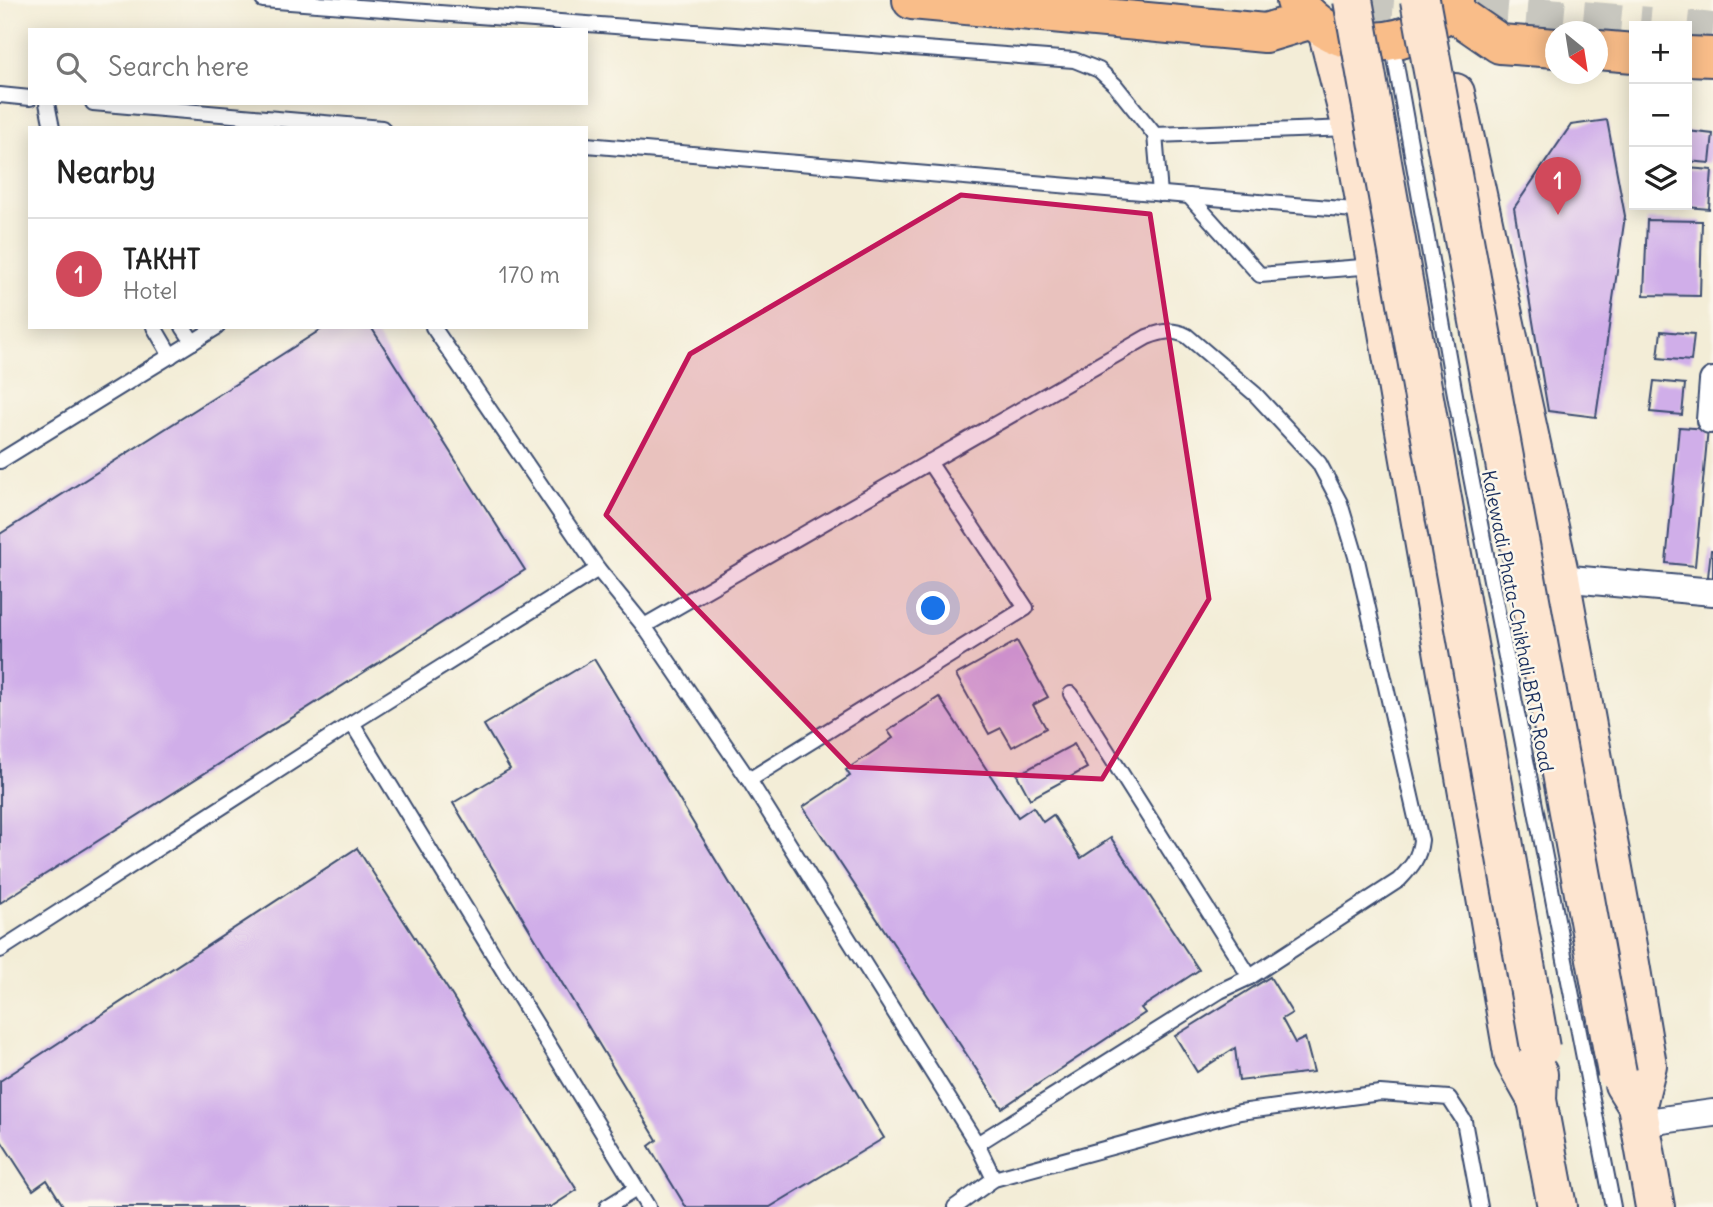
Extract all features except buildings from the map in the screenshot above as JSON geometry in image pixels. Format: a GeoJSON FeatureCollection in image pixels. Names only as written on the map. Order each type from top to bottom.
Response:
{"type":"FeatureCollection","features":[{"type":"Feature","properties":{"kind":"main road"},"geometry":{"type":"LineString","coordinates":[[912,0],[1265,33],[1312,16]]}},
{"type":"Feature","properties":{"kind":"main road"},"geometry":{"type":"LineString","coordinates":[[1353,0],[1539,1048],[1537,1100],[1556,1207]]}},
{"type":"Feature","properties":{"kind":"main road"},"geometry":{"type":"LineString","coordinates":[[1312,16],[1345,38],[1363,42],[1392,41],[1419,33],[1441,7]]}},
{"type":"Feature","properties":{"kind":"main road"},"geometry":{"type":"LineString","coordinates":[[1441,7],[1500,44],[1545,47]]}},
{"type":"Feature","properties":{"kind":"main road"},"geometry":{"type":"LineString","coordinates":[[1441,7],[1560,578],[1647,1065],[1639,1114]]}},
{"type":"Feature","properties":{"kind":"main road"},"geometry":{"type":"LineString","coordinates":[[1441,7],[1618,1073],[1639,1114],[1655,1207]]}},
{"type":"Feature","properties":{"kind":"main road"},"geometry":{"type":"LineString","coordinates":[[1312,16],[1352,128],[1514,1059],[1537,1100]]}},
{"type":"Feature","properties":{"kind":"main road"},"geometry":{"type":"LineString","coordinates":[[1608,51],[1629,52]]}},
{"type":"Feature","properties":{"kind":"main road"},"geometry":{"type":"LineString","coordinates":[[1692,56],[1713,57]]}},
{"type":"Feature","properties":{"kind":"street"},"geometry":{"type":"LineString","coordinates":[[1710,420],[1713,381]]}},
{"type":"Feature","properties":{"kind":"street"},"geometry":{"type":"LineString","coordinates":[[1560,578],[1713,592]]}},
{"type":"Feature","properties":{"kind":"street"},"geometry":{"type":"LineString","coordinates":[[1639,1114],[1713,1113]]}},
{"type":"Feature","properties":{"kind":"lane"},"geometry":{"type":"LineString","coordinates":[[263,0],[1074,60],[1099,70],[1115,85],[1155,135],[1160,194]]}},
{"type":"Feature","properties":{"kind":"lane","name":"Kalewadi Phata-Chikhali BRTS Road"},"geometry":{"type":"LineString","coordinates":[[1392,41],[1456,400],[1613,1207]]}},
{"type":"Feature","properties":{"kind":"lane"},"geometry":{"type":"LineString","coordinates":[[0,95],[28,98]]}},
{"type":"Feature","properties":{"kind":"lane"},"geometry":{"type":"LineString","coordinates":[[47,105],[52,126]]}},
{"type":"Feature","properties":{"kind":"lane"},"geometry":{"type":"LineString","coordinates":[[116,105],[360,126]]}},
{"type":"Feature","properties":{"kind":"lane"},"geometry":{"type":"LineString","coordinates":[[1155,135],[1352,128]]}},
{"type":"Feature","properties":{"kind":"lane"},"geometry":{"type":"LineString","coordinates":[[588,145],[1367,211]]}},
{"type":"Feature","properties":{"kind":"lane"},"geometry":{"type":"LineString","coordinates":[[1189,196],[1261,275],[1377,265]]}},
{"type":"Feature","properties":{"kind":"lane"},"geometry":{"type":"LineString","coordinates":[[155,329],[171,356]]}},
{"type":"Feature","properties":{"kind":"lane"},"geometry":{"type":"LineString","coordinates":[[184,329],[193,342]]}},
{"type":"Feature","properties":{"kind":"lane"},"geometry":{"type":"LineString","coordinates":[[0,461],[215,329]]}},
{"type":"Feature","properties":{"kind":"lane"},"geometry":{"type":"LineString","coordinates":[[434,329],[598,569],[644,626],[749,780],[977,1144],[993,1179]]}},
{"type":"Feature","properties":{"kind":"lane"},"geometry":{"type":"LineString","coordinates":[[644,626],[1147,337],[1163,331],[1175,331],[1187,336],[1255,394],[1319,463],[1340,503],[1357,560],[1420,840],[1420,853],[1413,866],[1399,880],[1250,976],[1220,991],[977,1144]]}},
{"type":"Feature","properties":{"kind":"lane"},"geometry":{"type":"LineString","coordinates":[[749,780],[1026,608],[929,462]]}},
{"type":"Feature","properties":{"kind":"lane"},"geometry":{"type":"LineString","coordinates":[[0,950],[352,723],[598,569]]}},
{"type":"Feature","properties":{"kind":"lane"},"geometry":{"type":"LineString","coordinates":[[1071,694],[1250,976]]}},
{"type":"Feature","properties":{"kind":"lane"},"geometry":{"type":"LineString","coordinates":[[352,723],[648,1207]]}},
{"type":"Feature","properties":{"kind":"lane"},"geometry":{"type":"LineString","coordinates":[[955,1207],[993,1179],[1240,1112],[1380,1093],[1449,1098],[1464,1121],[1480,1207]]}},
{"type":"Feature","properties":{"kind":"lane"},"geometry":{"type":"LineString","coordinates":[[607,1207],[636,1189]]}},
{"type":"Feature","properties":{"kind":"highlighted area"},"geometry":{"type":"Polygon","coordinates":[[[961,195],[1150,214],[1209,599],[1102,779],[850,767],[606,515],[690,354],[961,195]]]}},
{"type":"Feature","properties":{"kind":"tunnel"},"geometry":{"type":"LineString","coordinates":[[1356,0],[1629,24]]}},
{"type":"Feature","properties":{"kind":"tunnel"},"geometry":{"type":"LineString","coordinates":[[1692,30],[1713,32]]}},
{"type":"Feature","properties":{"kind":"place","name":"TAKHT"},"geometry":{"type":"Point","coordinates":[1558,215]}}]}
